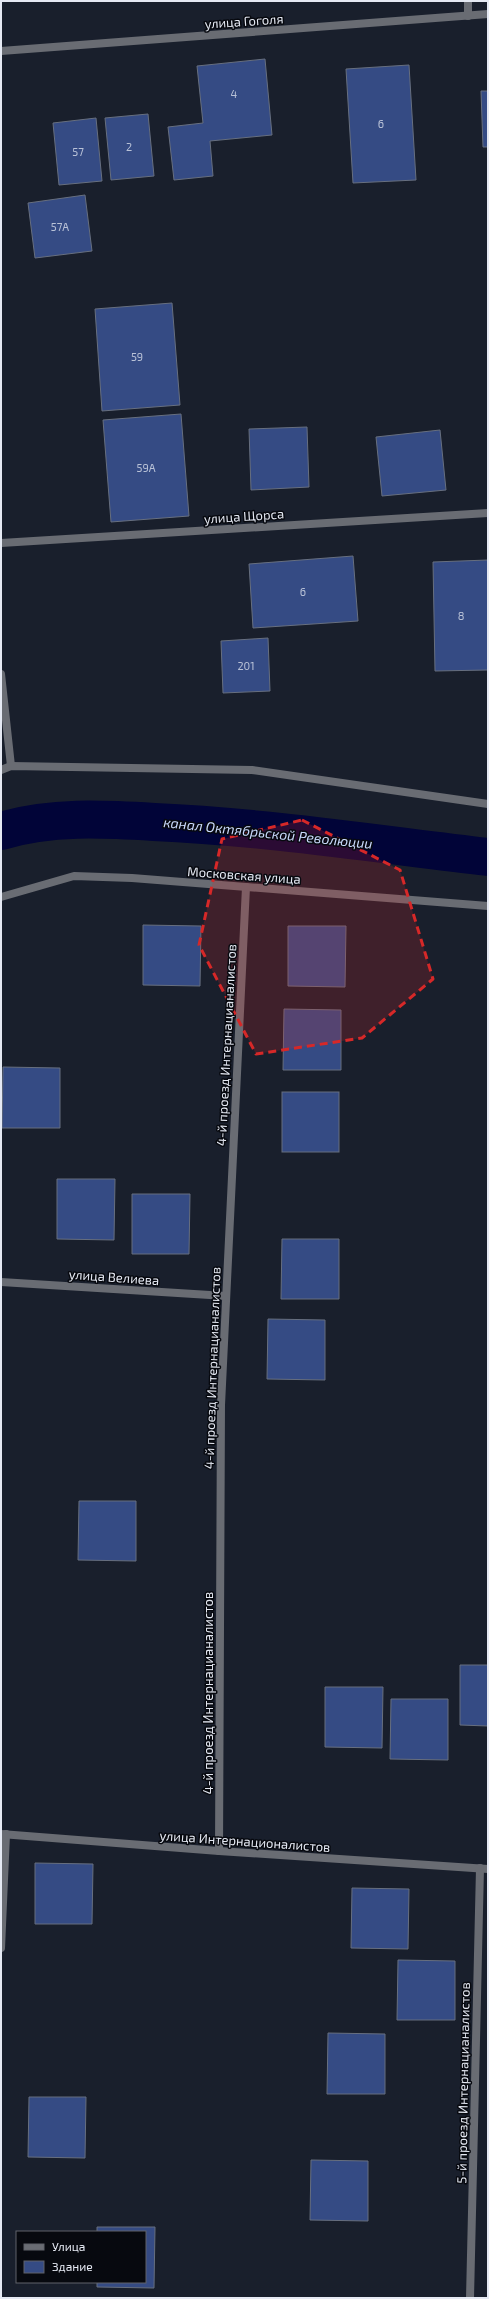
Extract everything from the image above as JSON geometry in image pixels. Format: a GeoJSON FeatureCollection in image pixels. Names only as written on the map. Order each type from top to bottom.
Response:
{"type":"FeatureCollection","features":[{"type":"Feature","properties":{"kind":"street"},"geometry":{"type":"LineString","coordinates":[[468,1],[468,16]]}},
{"type":"Feature","properties":{"kind":"street","name":"улица Гоголя"},"geometry":{"type":"LineString","coordinates":[[1,51],[488,14]]}},
{"type":"Feature","properties":{"kind":"street","name":"улица Щорса"},"geometry":{"type":"LineString","coordinates":[[1,543],[488,513]]}},
{"type":"Feature","properties":{"kind":"street"},"geometry":{"type":"LineString","coordinates":[[1,674],[11,766]]}},
{"type":"Feature","properties":{"kind":"street"},"geometry":{"type":"LineString","coordinates":[[1,770],[11,766],[252,770],[488,804]]}},
{"type":"Feature","properties":{"kind":"street","name":"Московская улица"},"geometry":{"type":"LineString","coordinates":[[1,897],[74,876],[132,878],[488,906]]}},
{"type":"Feature","properties":{"kind":"street","name":"4-й проезд Интернацианалистов"},"geometry":{"type":"LineString","coordinates":[[219,1851],[221,1404],[246,887]]}},
{"type":"Feature","properties":{"kind":"street","name":"улица Велиева"},"geometry":{"type":"LineString","coordinates":[[1,1282],[226,1296]]}},
{"type":"Feature","properties":{"kind":"street"},"geometry":{"type":"LineString","coordinates":[[1,1948],[3,1834]]}},
{"type":"Feature","properties":{"kind":"street","name":"улица Интернационалистов"},"geometry":{"type":"LineString","coordinates":[[3,1834],[219,1851],[484,1869]]}},
{"type":"Feature","properties":{"kind":"street","name":"5-й проезд Интернацианалистов"},"geometry":{"type":"LineString","coordinates":[[470,2298],[484,1869]]}},
{"type":"Feature","properties":{"kind":"highlighted area"},"geometry":{"type":"Polygon","coordinates":[[[302,820],[400,870],[433,979],[362,1038],[256,1054],[199,945],[222,839],[302,820]]]}},
{"type":"Feature","properties":{"kind":"building"},"geometry":{"type":"Polygon","coordinates":[[[265,59],[272,135],[210,141],[213,176],[174,180],[168,127],[203,123],[197,66],[265,59]]]}},
{"type":"Feature","properties":{"kind":"building"},"geometry":{"type":"Polygon","coordinates":[[[409,65],[416,180],[353,183],[346,69],[409,65]]]}},
{"type":"Feature","properties":{"kind":"building"},"geometry":{"type":"Polygon","coordinates":[[[481,91],[488,91],[488,147],[483,147],[481,91]]]}},
{"type":"Feature","properties":{"kind":"building"},"geometry":{"type":"Polygon","coordinates":[[[148,114],[154,176],[111,180],[105,118],[148,114]]]}},
{"type":"Feature","properties":{"kind":"building"},"geometry":{"type":"Polygon","coordinates":[[[96,118],[102,181],[59,185],[53,123],[96,118]]]}},
{"type":"Feature","properties":{"kind":"building"},"geometry":{"type":"Polygon","coordinates":[[[85,195],[92,251],[35,258],[28,203],[85,195]]]}},
{"type":"Feature","properties":{"kind":"building"},"geometry":{"type":"Polygon","coordinates":[[[172,303],[180,405],[102,411],[95,309],[172,303]]]}},
{"type":"Feature","properties":{"kind":"building"},"geometry":{"type":"Polygon","coordinates":[[[181,414],[189,516],[111,522],[103,420],[181,414]]]}},
{"type":"Feature","properties":{"kind":"building"},"geometry":{"type":"Polygon","coordinates":[[[307,427],[309,487],[251,490],[249,429],[307,427]]]}},
{"type":"Feature","properties":{"kind":"building"},"geometry":{"type":"Polygon","coordinates":[[[440,430],[446,490],[382,496],[376,437],[440,430]]]}},
{"type":"Feature","properties":{"kind":"building"},"geometry":{"type":"Polygon","coordinates":[[[353,556],[358,621],[253,628],[249,564],[353,556]]]}},
{"type":"Feature","properties":{"kind":"building"},"geometry":{"type":"Polygon","coordinates":[[[488,560],[488,670],[435,671],[433,562],[488,560]]]}},
{"type":"Feature","properties":{"kind":"building"},"geometry":{"type":"Polygon","coordinates":[[[268,638],[270,691],[223,693],[221,641],[268,638]]]}},
{"type":"Feature","properties":{"kind":"building"},"geometry":{"type":"Polygon","coordinates":[[[143,925],[201,926],[200,986],[143,985],[143,925]]]}},
{"type":"Feature","properties":{"kind":"building"},"geometry":{"type":"Polygon","coordinates":[[[288,926],[346,926],[345,987],[288,986],[288,926]]]}},
{"type":"Feature","properties":{"kind":"building"},"geometry":{"type":"Polygon","coordinates":[[[284,1009],[341,1010],[341,1070],[283,1070],[284,1009]]]}},
{"type":"Feature","properties":{"kind":"building"},"geometry":{"type":"Polygon","coordinates":[[[3,1067],[60,1068],[60,1128],[2,1128],[3,1067]]]}},
{"type":"Feature","properties":{"kind":"building"},"geometry":{"type":"Polygon","coordinates":[[[282,1092],[339,1092],[339,1152],[282,1152],[282,1092]]]}},
{"type":"Feature","properties":{"kind":"building"},"geometry":{"type":"Polygon","coordinates":[[[57,1179],[115,1179],[114,1240],[57,1239],[57,1179]]]}},
{"type":"Feature","properties":{"kind":"building"},"geometry":{"type":"Polygon","coordinates":[[[132,1194],[190,1194],[189,1254],[132,1254],[132,1194]]]}},
{"type":"Feature","properties":{"kind":"building"},"geometry":{"type":"Polygon","coordinates":[[[282,1239],[339,1239],[339,1299],[281,1299],[282,1239]]]}},
{"type":"Feature","properties":{"kind":"building"},"geometry":{"type":"Polygon","coordinates":[[[268,1319],[325,1320],[325,1380],[267,1379],[268,1319]]]}},
{"type":"Feature","properties":{"kind":"building"},"geometry":{"type":"Polygon","coordinates":[[[79,1501],[136,1501],[136,1561],[78,1560],[79,1501]]]}},
{"type":"Feature","properties":{"kind":"building"},"geometry":{"type":"Polygon","coordinates":[[[460,1665],[488,1665],[488,1726],[460,1725],[460,1665]]]}},
{"type":"Feature","properties":{"kind":"building"},"geometry":{"type":"Polygon","coordinates":[[[325,1687],[383,1687],[382,1748],[325,1747],[325,1687]]]}},
{"type":"Feature","properties":{"kind":"building"},"geometry":{"type":"Polygon","coordinates":[[[391,1699],[448,1699],[448,1760],[390,1759],[391,1699]]]}},
{"type":"Feature","properties":{"kind":"building"},"geometry":{"type":"Polygon","coordinates":[[[35,1863],[93,1864],[92,1924],[35,1924],[35,1863]]]}},
{"type":"Feature","properties":{"kind":"building"},"geometry":{"type":"Polygon","coordinates":[[[352,1888],[409,1889],[408,1949],[351,1948],[352,1888]]]}},
{"type":"Feature","properties":{"kind":"building"},"geometry":{"type":"Polygon","coordinates":[[[398,1960],[455,1961],[455,2020],[397,2020],[398,1960]]]}},
{"type":"Feature","properties":{"kind":"building"},"geometry":{"type":"Polygon","coordinates":[[[328,2033],[385,2034],[385,2094],[327,2094],[328,2033]]]}},
{"type":"Feature","properties":{"kind":"building"},"geometry":{"type":"Polygon","coordinates":[[[29,2097],[86,2097],[85,2158],[28,2157],[29,2097]]]}},
{"type":"Feature","properties":{"kind":"building"},"geometry":{"type":"Polygon","coordinates":[[[311,2160],[368,2161],[368,2221],[310,2220],[311,2160]]]}},
{"type":"Feature","properties":{"kind":"building"},"geometry":{"type":"Polygon","coordinates":[[[97,2227],[155,2227],[154,2288],[97,2287],[97,2283],[146,2283],[146,2231],[97,2231],[97,2227]]]}},
{"type":"Feature","properties":{"kind":"waterway","name":"канал Октябрьской Революции"},"geometry":{"type":"LineString","coordinates":[[1,831],[39,823],[77,820],[196,824],[280,832],[488,857]]}}]}
